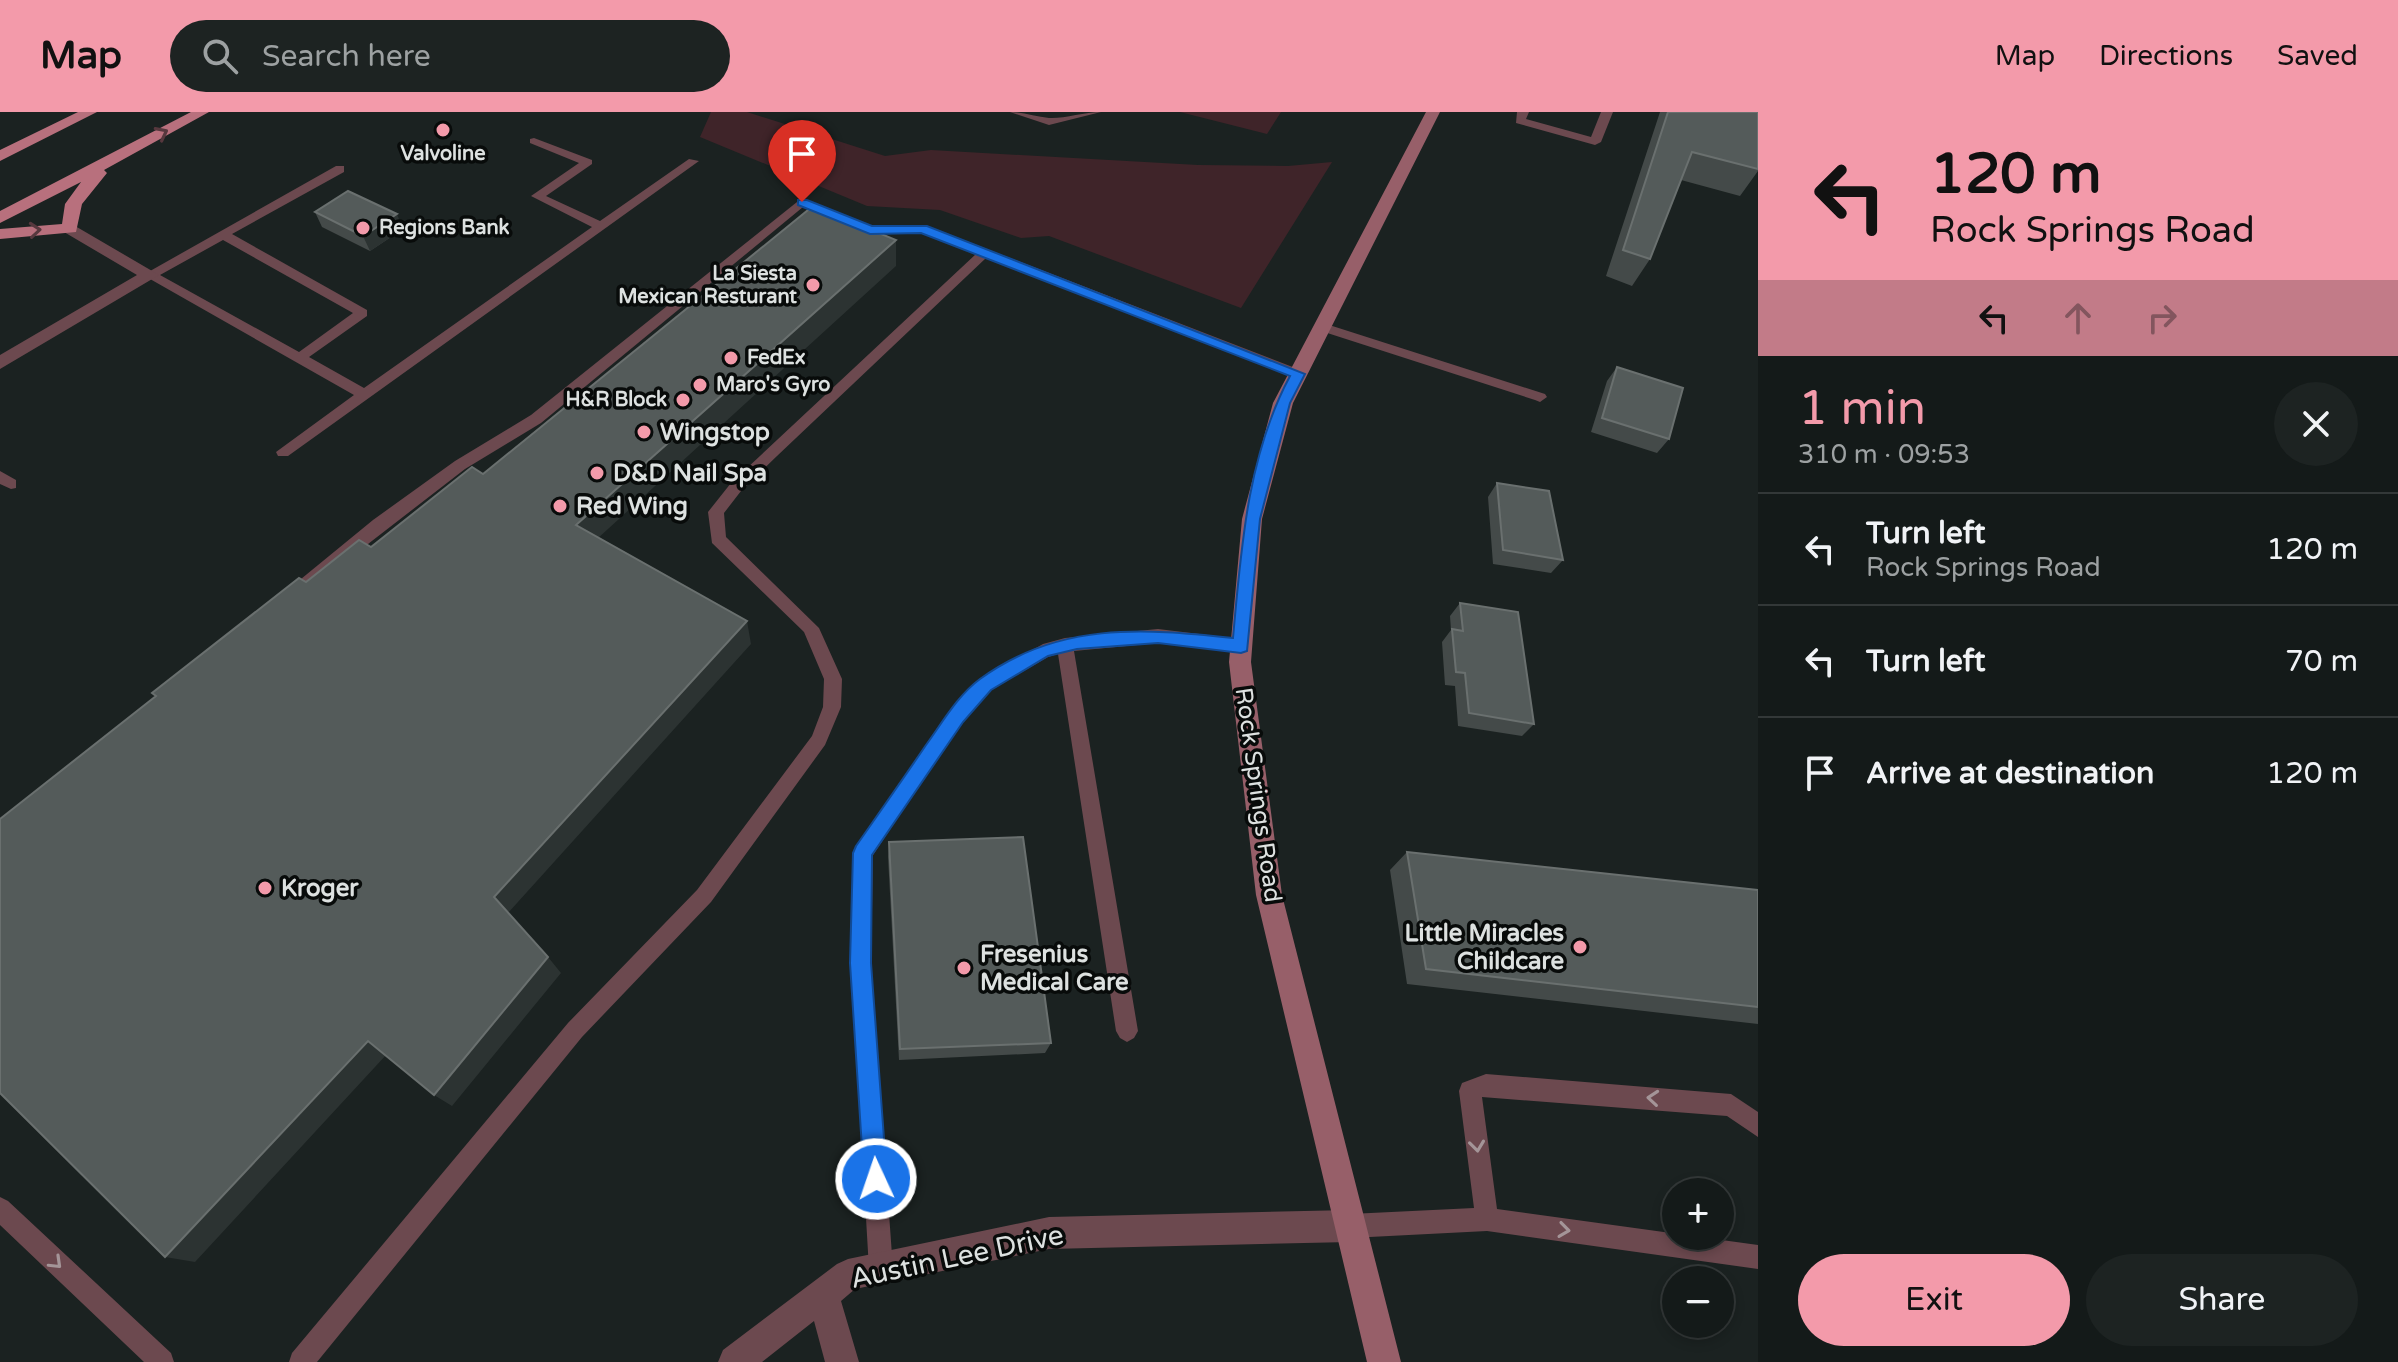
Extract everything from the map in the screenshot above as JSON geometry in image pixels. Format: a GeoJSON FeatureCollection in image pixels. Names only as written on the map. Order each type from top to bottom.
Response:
{"type":"FeatureCollection","features":[{"type":"Feature","properties":{"kind":"main road"},"geometry":{"type":"LineString","coordinates":[[59,127],[71,112]]}},
{"type":"Feature","properties":{"kind":"main road"},"geometry":{"type":"LineString","coordinates":[[0,156],[90,112]]}},
{"type":"Feature","properties":{"kind":"main road"},"geometry":{"type":"LineString","coordinates":[[0,218],[202,112]]}},
{"type":"Feature","properties":{"kind":"main road"},"geometry":{"type":"LineString","coordinates":[[0,234],[70,228],[68,213],[73,202],[122,153]]}},
{"type":"Feature","properties":{"kind":"street","name":"Rock Springs Road"},"geometry":{"type":"LineString","coordinates":[[1384,1362],[1269,895],[1240,662],[1252,519],[1283,403],[1433,112]]}},
{"type":"Feature","properties":{"kind":"street"},"geometry":{"type":"LineString","coordinates":[[0,363],[150,275],[70,228]]}},
{"type":"Feature","properties":{"kind":"street","name":"Austin Lee Drive"},"geometry":{"type":"LineString","coordinates":[[735,1362],[848,1275],[1049,1233],[1350,1226]]}},
{"type":"Feature","properties":{"kind":"street"},"geometry":{"type":"LineString","coordinates":[[823,1295],[842,1362]]}},
{"type":"Feature","properties":{"kind":"lane"},"geometry":{"type":"LineString","coordinates":[[1016,112],[1049,122],[1095,112]]}},
{"type":"Feature","properties":{"kind":"lane"},"geometry":{"type":"LineString","coordinates":[[1523,112],[1520,121],[1595,142],[1607,112]]}},
{"type":"Feature","properties":{"kind":"lane"},"geometry":{"type":"LineString","coordinates":[[534,141],[588,162],[537,196],[601,226]]}},
{"type":"Feature","properties":{"kind":"lane"},"geometry":{"type":"LineString","coordinates":[[283,452],[693,161]]}},
{"type":"Feature","properties":{"kind":"lane"},"geometry":{"type":"LineString","coordinates":[[150,275],[340,169]]}},
{"type":"Feature","properties":{"kind":"lane"},"geometry":{"type":"LineString","coordinates":[[278,604],[460,465],[536,419],[802,202],[870,230],[923,229],[1298,374]]}},
{"type":"Feature","properties":{"kind":"lane"},"geometry":{"type":"LineString","coordinates":[[222,234],[362,313],[299,358]]}},
{"type":"Feature","properties":{"kind":"lane"},"geometry":{"type":"LineString","coordinates":[[301,1362],[575,1030],[704,896],[819,740],[832,707],[833,679],[811,628],[718,539],[716,512],[736,487],[772,452],[984,253]]}},
{"type":"Feature","properties":{"kind":"lane"},"geometry":{"type":"LineString","coordinates":[[150,275],[364,394]]}},
{"type":"Feature","properties":{"kind":"lane"},"geometry":{"type":"LineString","coordinates":[[1323,327],[1540,397]]}},
{"type":"Feature","properties":{"kind":"lane"},"geometry":{"type":"LineString","coordinates":[[881,1269],[861,963],[863,853],[956,716],[985,685],[1043,651],[1065,645],[1158,636],[1241,646]]}},
{"type":"Feature","properties":{"kind":"lane"},"geometry":{"type":"LineString","coordinates":[[1065,645],[1127,1031]]}},
{"type":"Feature","properties":{"kind":"lane"},"geometry":{"type":"LineString","coordinates":[[1487,1219],[1470,1091],[1475,1086],[1731,1105],[1758,1126]]}},
{"type":"Feature","properties":{"kind":"lane"},"geometry":{"type":"LineString","coordinates":[[0,1207],[162,1362]]}},
{"type":"Feature","properties":{"kind":"lane"},"geometry":{"type":"LineString","coordinates":[[1350,1226],[1487,1219],[1758,1257]]}},
{"type":"Feature","properties":{"kind":"shaded area"},"geometry":{"type":"Polygon","coordinates":[[[711,112],[747,112],[885,156],[931,150],[1198,165],[1288,166],[1332,162],[1241,308],[1049,236],[1021,238],[940,210],[867,206],[700,137],[711,112]]]}},
{"type":"Feature","properties":{"kind":"shaded area"},"geometry":{"type":"Polygon","coordinates":[[[1180,112],[1281,112],[1267,134],[1180,112]]]}},
{"type":"Feature","properties":{"kind":"building"},"geometry":{"type":"Polygon","coordinates":[[[1668,112],[1758,112],[1758,169],[1692,152],[1650,259],[1623,250],[1668,112]]]}},
{"type":"Feature","properties":{"kind":"building"},"geometry":{"type":"Polygon","coordinates":[[[348,191],[397,214],[363,236],[315,212],[348,191]]]}},
{"type":"Feature","properties":{"kind":"building","name":"Kroger"},"geometry":{"type":"Polygon","coordinates":[[[813,206],[896,240],[576,525],[747,621],[494,897],[548,957],[434,1095],[368,1041],[165,1257],[0,1093],[0,819],[156,696],[152,693],[299,578],[306,582],[359,540],[371,547],[472,467],[483,474],[813,206]]]}},
{"type":"Feature","properties":{"kind":"building"},"geometry":{"type":"Polygon","coordinates":[[[1617,367],[1683,388],[1669,439],[1602,418],[1617,367]]]}},
{"type":"Feature","properties":{"kind":"building"},"geometry":{"type":"Polygon","coordinates":[[[1497,483],[1549,491],[1563,560],[1503,550],[1497,483]]]}},
{"type":"Feature","properties":{"kind":"building"},"geometry":{"type":"Polygon","coordinates":[[[1460,603],[1518,612],[1534,724],[1469,713],[1465,673],[1456,672],[1452,629],[1463,631],[1460,603]]]}},
{"type":"Feature","properties":{"kind":"building","name":"Fresenius Medical Care"},"geometry":{"type":"Polygon","coordinates":[[[1023,837],[1051,1043],[900,1049],[889,842],[1023,837]]]}},
{"type":"Feature","properties":{"kind":"building","name":"Little Miracles Childcare"},"geometry":{"type":"Polygon","coordinates":[[[1407,852],[1758,890],[1758,1007],[1426,969],[1407,852]]]}},
{"type":"Feature","properties":{"kind":"place","name":"Valvoline"},"geometry":{"type":"Point","coordinates":[443,130]}},
{"type":"Feature","properties":{"kind":"place","name":"Regions Bank"},"geometry":{"type":"Point","coordinates":[363,228]}},
{"type":"Feature","properties":{"kind":"place","name":"La Siesta Mexican Resturant"},"geometry":{"type":"Point","coordinates":[813,285]}},
{"type":"Feature","properties":{"kind":"place","name":"FedEx"},"geometry":{"type":"Point","coordinates":[731,358]}},
{"type":"Feature","properties":{"kind":"place","name":"Maro's Gyro"},"geometry":{"type":"Point","coordinates":[700,385]}},
{"type":"Feature","properties":{"kind":"place","name":"H&R Block"},"geometry":{"type":"Point","coordinates":[683,400]}},
{"type":"Feature","properties":{"kind":"place","name":"Wingstop"},"geometry":{"type":"Point","coordinates":[644,432]}},
{"type":"Feature","properties":{"kind":"place","name":"D&D Nail Spa"},"geometry":{"type":"Point","coordinates":[597,473]}},
{"type":"Feature","properties":{"kind":"place","name":"Red Wing"},"geometry":{"type":"Point","coordinates":[560,506]}},
{"type":"Feature","properties":{"kind":"place","name":"Kroger"},"geometry":{"type":"Point","coordinates":[265,888]}},
{"type":"Feature","properties":{"kind":"place","name":"Little Miracles Childcare"},"geometry":{"type":"Point","coordinates":[1580,947]}},
{"type":"Feature","properties":{"kind":"place","name":"Fresenius Medical Care"},"geometry":{"type":"Point","coordinates":[964,968]}},
{"type":"Feature","properties":{"kind":"route"},"geometry":{"type":"LineString","coordinates":[[802,202],[870,230],[923,229],[1298,374],[1283,403],[1252,519],[1241,646],[1158,636],[1077,642],[1043,651],[985,685],[956,716],[863,853],[861,963],[876,1179]]}}]}
